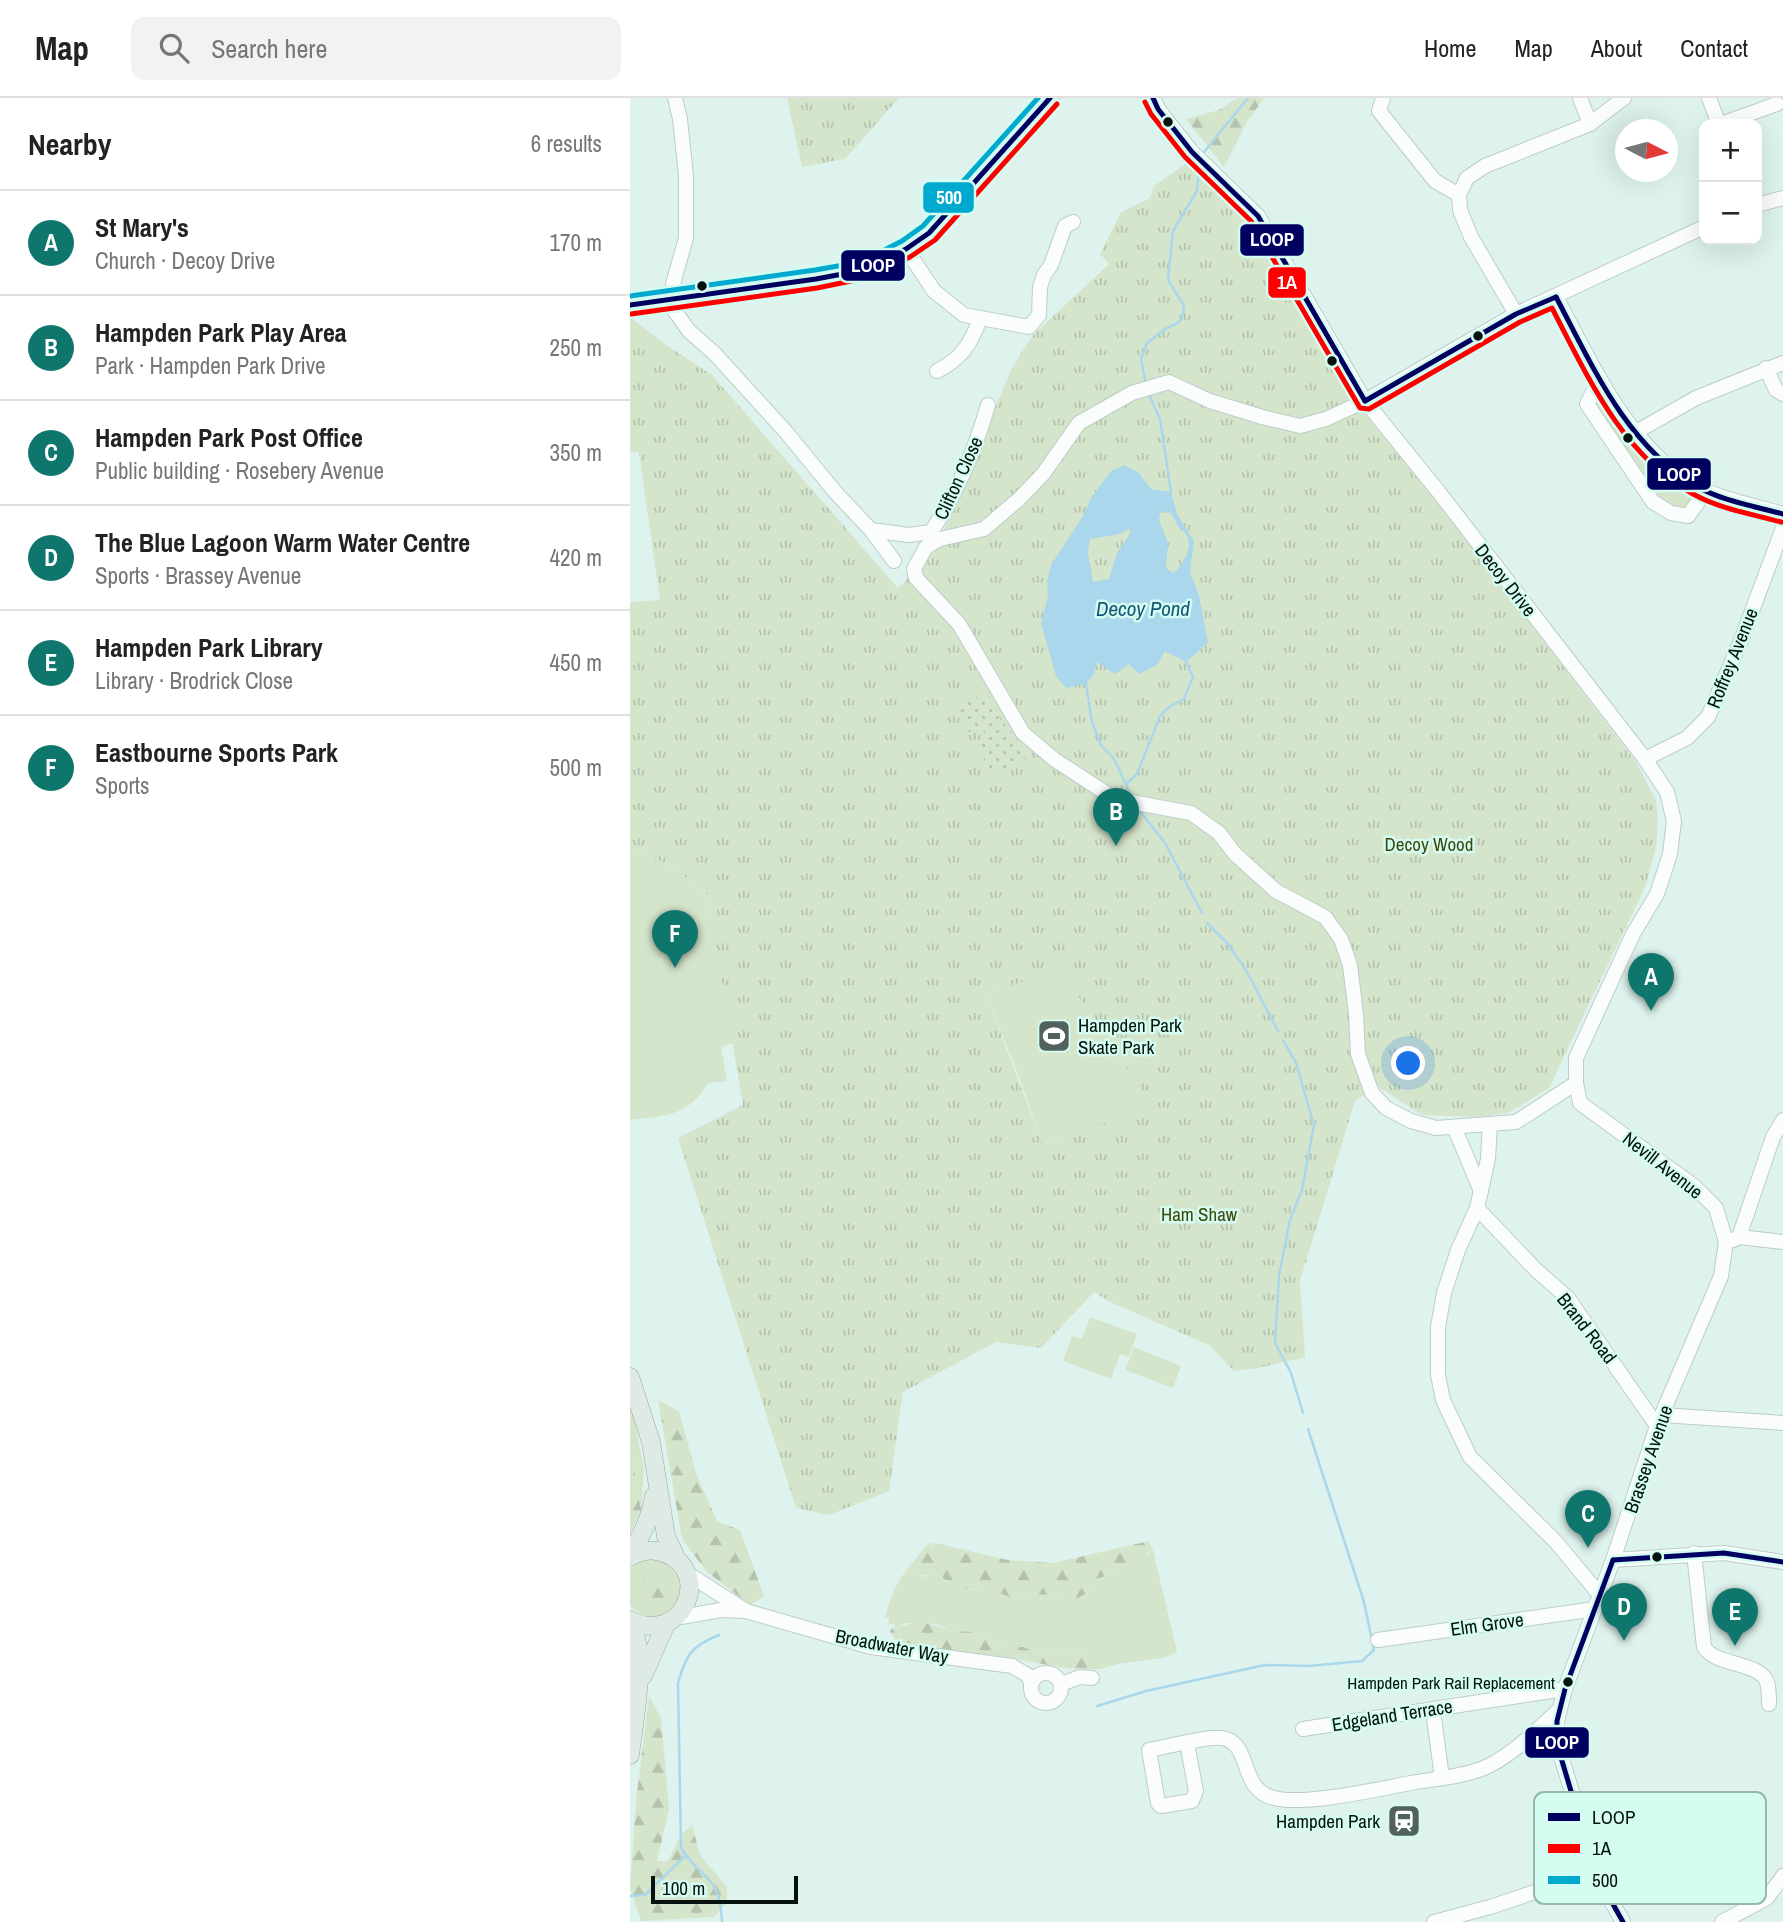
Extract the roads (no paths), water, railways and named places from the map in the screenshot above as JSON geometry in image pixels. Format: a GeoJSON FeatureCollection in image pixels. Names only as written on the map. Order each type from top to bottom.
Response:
{"type":"FeatureCollection","features":[{"type":"Feature","properties":{"kind":"main road"},"geometry":{"type":"LineString","coordinates":[[630,305],[864,270],[906,249],[929,233],[1050,98]]}},
{"type":"Feature","properties":{"kind":"main road"},"geometry":{"type":"LineString","coordinates":[[630,1377],[651,1441],[666,1536],[688,1580],[688,1597],[681,1612],[670,1621],[648,1627],[630,1620]]}},
{"type":"Feature","properties":{"kind":"main road"},"geometry":{"type":"LineString","coordinates":[[630,1555],[650,1516],[656,1482]]}},
{"type":"Feature","properties":{"kind":"main road"},"geometry":{"type":"LineString","coordinates":[[630,1555],[654,1550],[670,1555],[681,1566]]}},
{"type":"Feature","properties":{"kind":"main road"},"geometry":{"type":"LineString","coordinates":[[630,1620],[637,1636],[639,1651],[630,1755]]}},
{"type":"Feature","properties":{"kind":"main road"},"geometry":{"type":"LineString","coordinates":[[637,1692],[670,1621]]}},
{"type":"Feature","properties":{"kind":"street"},"geometry":{"type":"LineString","coordinates":[[676,98],[686,176],[686,238],[672,300],[680,321],[768,412],[836,493],[872,530],[894,561]]}},
{"type":"Feature","properties":{"kind":"street","name":"Decoy Drive"},"geometry":{"type":"LineString","coordinates":[[1153,98],[1158,109],[1192,152],[1258,216],[1365,401],[1645,759],[1667,792],[1674,821],[1670,854],[1657,894],[1633,934],[1576,1058],[1576,1083],[1580,1103]]}},
{"type":"Feature","properties":{"kind":"street"},"geometry":{"type":"LineString","coordinates":[[1382,98],[1379,111],[1397,136],[1435,181],[1458,195]]}},
{"type":"Feature","properties":{"kind":"street"},"geometry":{"type":"LineString","coordinates":[[1580,98],[1590,124]]}},
{"type":"Feature","properties":{"kind":"street"},"geometry":{"type":"LineString","coordinates":[[1517,314],[1471,237],[1460,210],[1458,195],[1466,178],[1485,166],[1590,124],[1624,98]]}},
{"type":"Feature","properties":{"kind":"street"},"geometry":{"type":"LineString","coordinates":[[1709,98],[1718,119]]}},
{"type":"Feature","properties":{"kind":"street"},"geometry":{"type":"LineString","coordinates":[[1734,119],[1777,104]]}},
{"type":"Feature","properties":{"kind":"street"},"geometry":{"type":"LineString","coordinates":[[1762,204],[1783,198]]}},
{"type":"Feature","properties":{"kind":"street"},"geometry":{"type":"LineString","coordinates":[[906,249],[934,291],[964,315],[1029,327],[1039,315],[1040,287],[1044,275],[1051,265],[1065,226],[1073,222]]}},
{"type":"Feature","properties":{"kind":"street"},"geometry":{"type":"LineString","coordinates":[[1576,1083],[1516,1122],[1436,1128],[1411,1121],[1386,1108],[1372,1093],[1357,1054],[1356,1014],[1350,965],[1341,939],[1325,917],[1276,891],[1235,854],[1219,833],[1191,813],[1115,799],[1044,751],[1023,733],[959,624],[916,578],[914,569],[926,547],[940,539],[984,528],[1019,499],[1043,474],[1079,423],[1132,393],[1169,382],[1210,401],[1300,426],[1326,419],[1365,401],[1517,314],[1699,229]]}},
{"type":"Feature","properties":{"kind":"street"},"geometry":{"type":"LineString","coordinates":[[1556,297],[1607,393],[1663,463],[1698,487],[1783,514]]}},
{"type":"Feature","properties":{"kind":"street"},"geometry":{"type":"LineString","coordinates":[[937,371],[953,363],[957,355],[973,340],[980,318]]}},
{"type":"Feature","properties":{"kind":"street"},"geometry":{"type":"LineString","coordinates":[[1636,432],[1696,398],[1783,363]]}},
{"type":"Feature","properties":{"kind":"street"},"geometry":{"type":"LineString","coordinates":[[1766,368],[1776,390],[1783,394]]}},
{"type":"Feature","properties":{"kind":"street"},"geometry":{"type":"LineString","coordinates":[[1607,393],[1593,392],[1587,404],[1653,502],[1671,513],[1688,516],[1698,502],[1698,487]]}},
{"type":"Feature","properties":{"kind":"street","name":"Clifton Close"},"geometry":{"type":"LineString","coordinates":[[872,530],[909,535],[931,531],[945,511],[977,442],[988,405]]}},
{"type":"Feature","properties":{"kind":"street","name":"Roffrey Avenue"},"geometry":{"type":"LineString","coordinates":[[1645,759],[1687,738],[1708,717],[1742,638],[1783,528]]}},
{"type":"Feature","properties":{"kind":"street","name":"Nevill Avenue"},"geometry":{"type":"LineString","coordinates":[[1580,1103],[1694,1186],[1716,1208],[1732,1240]]}},
{"type":"Feature","properties":{"kind":"street"},"geometry":{"type":"LineString","coordinates":[[1783,1120],[1773,1137],[1732,1240],[1783,1242]]}},
{"type":"Feature","properties":{"kind":"street"},"geometry":{"type":"LineString","coordinates":[[1490,1124],[1488,1159],[1478,1208],[1458,1250],[1444,1293],[1438,1327],[1437,1375],[1443,1400],[1470,1457],[1556,1542],[1598,1602]]}},
{"type":"Feature","properties":{"kind":"street"},"geometry":{"type":"LineString","coordinates":[[1454,1127],[1481,1191]]}},
{"type":"Feature","properties":{"kind":"street","name":"Brand Road"},"geometry":{"type":"LineString","coordinates":[[1478,1208],[1536,1270],[1569,1298],[1660,1420]]}},
{"type":"Feature","properties":{"kind":"street","name":"Brassey Avenue"},"geometry":{"type":"LineString","coordinates":[[1572,1792],[1557,1744],[1559,1710],[1660,1420],[1721,1276],[1732,1240]]}},
{"type":"Feature","properties":{"kind":"street"},"geometry":{"type":"LineString","coordinates":[[1660,1420],[1783,1423]]}},
{"type":"Feature","properties":{"kind":"street"},"geometry":{"type":"LineString","coordinates":[[1694,1553],[1704,1647],[1714,1656],[1759,1672],[1768,1683],[1769,1704]]}},
{"type":"Feature","properties":{"kind":"street"},"geometry":{"type":"LineString","coordinates":[[1613,1560],[1724,1553],[1783,1562]]}},
{"type":"Feature","properties":{"kind":"street","name":"Broadwater Way"},"geometry":{"type":"LineString","coordinates":[[681,1566],[746,1611]]}},
{"type":"Feature","properties":{"kind":"street","name":"Elm Grove"},"geometry":{"type":"LineString","coordinates":[[1378,1640],[1598,1602]]}},
{"type":"Feature","properties":{"kind":"street","name":"Broadwater Way"},"geometry":{"type":"LineString","coordinates":[[670,1621],[721,1610],[746,1611],[871,1647],[1012,1666],[1029,1676],[1034,1698],[1046,1704],[1059,1698],[1061,1684]]}},
{"type":"Feature","properties":{"kind":"street"},"geometry":{"type":"LineString","coordinates":[[1031,1684],[1037,1676],[1046,1673],[1055,1676],[1061,1684],[1080,1677],[1092,1678]]}},
{"type":"Feature","properties":{"kind":"street","name":"Edgeland Terrace"},"geometry":{"type":"LineString","coordinates":[[1303,1729],[1566,1689]]}},
{"type":"Feature","properties":{"kind":"street"},"geometry":{"type":"LineString","coordinates":[[1187,1743],[1196,1791],[1192,1801],[1161,1806],[1158,1803],[1149,1750],[1187,1743],[1216,1738],[1231,1741],[1241,1752],[1252,1783],[1273,1798],[1302,1799],[1349,1794],[1483,1768],[1527,1738],[1559,1710]]}},
{"type":"Feature","properties":{"kind":"street"},"geometry":{"type":"LineString","coordinates":[[1434,1718],[1442,1778]]}},
{"type":"Feature","properties":{"kind":"street"},"geometry":{"type":"LineString","coordinates":[[1527,1738],[1537,1737],[1557,1744]]}},
{"type":"Feature","properties":{"kind":"street"},"geometry":{"type":"LineString","coordinates":[[1766,1899],[1783,1876]]}},
{"type":"Feature","properties":{"kind":"street"},"geometry":{"type":"LineString","coordinates":[[1434,1922],[1534,1892]]}},
{"type":"Feature","properties":{"kind":"street","name":"Brassey Avenue"},"geometry":{"type":"LineString","coordinates":[[1613,1904],[1623,1922]]}},
{"type":"Feature","properties":{"kind":"street"},"geometry":{"type":"LineString","coordinates":[[1722,1922],[1756,1904]]}},
{"type":"Feature","properties":{"kind":"water","name":"Decoy Pond"},"geometry":{"type":"Polygon","coordinates":[[[1124,465],[1138,472],[1151,489],[1171,492],[1177,514],[1194,541],[1190,573],[1199,595],[1208,643],[1186,662],[1165,651],[1157,665],[1139,674],[1129,664],[1115,674],[1097,662],[1094,674],[1086,684],[1066,688],[1056,676],[1041,623],[1048,596],[1047,581],[1051,565],[1083,516],[1091,498],[1111,471],[1124,465]],[[1161,511],[1159,520],[1168,543],[1166,568],[1173,573],[1180,567],[1189,542],[1171,514],[1161,511]],[[1128,529],[1120,534],[1090,539],[1088,553],[1093,582],[1109,579],[1117,553],[1131,532],[1128,529]]]}},
{"type":"Feature","properties":{"kind":"waterway"},"geometry":{"type":"LineString","coordinates":[[1204,152],[1248,98]]}},
{"type":"Feature","properties":{"kind":"waterway"},"geometry":{"type":"LineString","coordinates":[[1145,380],[1141,359],[1147,343],[1182,318],[1184,306],[1168,280],[1173,231],[1197,191],[1199,168]]}},
{"type":"Feature","properties":{"kind":"waterway"},"geometry":{"type":"LineString","coordinates":[[1150,397],[1160,419],[1171,492]]}},
{"type":"Feature","properties":{"kind":"waterway"},"geometry":{"type":"LineString","coordinates":[[1126,784],[1137,774],[1160,716],[1169,707],[1184,699],[1193,677],[1186,662]]}},
{"type":"Feature","properties":{"kind":"waterway"},"geometry":{"type":"LineString","coordinates":[[1086,684],[1092,722],[1101,745],[1114,759],[1130,793]]}},
{"type":"Feature","properties":{"kind":"waterway"},"geometry":{"type":"LineString","coordinates":[[1140,811],[1165,843],[1202,913]]}},
{"type":"Feature","properties":{"kind":"waterway"},"geometry":{"type":"LineString","coordinates":[[1207,923],[1228,944],[1247,972],[1278,1031]]}},
{"type":"Feature","properties":{"kind":"waterway"},"geometry":{"type":"LineString","coordinates":[[1283,1040],[1296,1063],[1314,1125],[1302,1190],[1290,1220],[1279,1276],[1275,1343],[1291,1373],[1303,1413]]}},
{"type":"Feature","properties":{"kind":"waterway"},"geometry":{"type":"LineString","coordinates":[[1097,1706],[1146,1691],[1265,1665],[1309,1666],[1362,1661],[1374,1650],[1364,1602],[1308,1429]]}},
{"type":"Feature","properties":{"kind":"waterway"},"geometry":{"type":"LineString","coordinates":[[719,1635],[702,1643],[691,1653],[678,1683],[681,1848],[714,1886],[721,1906],[722,1922]]}},
{"type":"Feature","properties":{"kind":"waterway"},"geometry":{"type":"LineString","coordinates":[[630,1896],[645,1895],[686,1855]]}},
{"type":"Feature","properties":{"kind":"place","name":"Hampden Park Play Area"},"geometry":{"type":"Point","coordinates":[1116,846]}},
{"type":"Feature","properties":{"kind":"place","name":"Eastbourne Sports Park"},"geometry":{"type":"Point","coordinates":[675,968]}},
{"type":"Feature","properties":{"kind":"place","name":"St Mary's"},"geometry":{"type":"Point","coordinates":[1651,1011]}},
{"type":"Feature","properties":{"kind":"place","name":"Hampden Park Skate Park"},"geometry":{"type":"Point","coordinates":[1054,1036]}},
{"type":"Feature","properties":{"kind":"place","name":"Hampden Park Post Office"},"geometry":{"type":"Point","coordinates":[1588,1548]}},
{"type":"Feature","properties":{"kind":"place","name":"The Blue Lagoon Warm Water Centre"},"geometry":{"type":"Point","coordinates":[1624,1641]}},
{"type":"Feature","properties":{"kind":"place","name":"Hampden Park Library"},"geometry":{"type":"Point","coordinates":[1735,1646]}},
{"type":"Feature","properties":{"kind":"place","name":"Hampden Park Rail Replacement"},"geometry":{"type":"Point","coordinates":[1568,1682]}},
{"type":"Feature","properties":{"kind":"place","name":"Hampden Park"},"geometry":{"type":"Point","coordinates":[1404,1821]}},
{"type":"Feature","properties":{"kind":"park label","name":"Decoy Wood"},"geometry":{"type":"Point","coordinates":[1429,844]}},
{"type":"Feature","properties":{"kind":"park label","name":"Ham Shaw"},"geometry":{"type":"Point","coordinates":[1199,1214]}}]}
